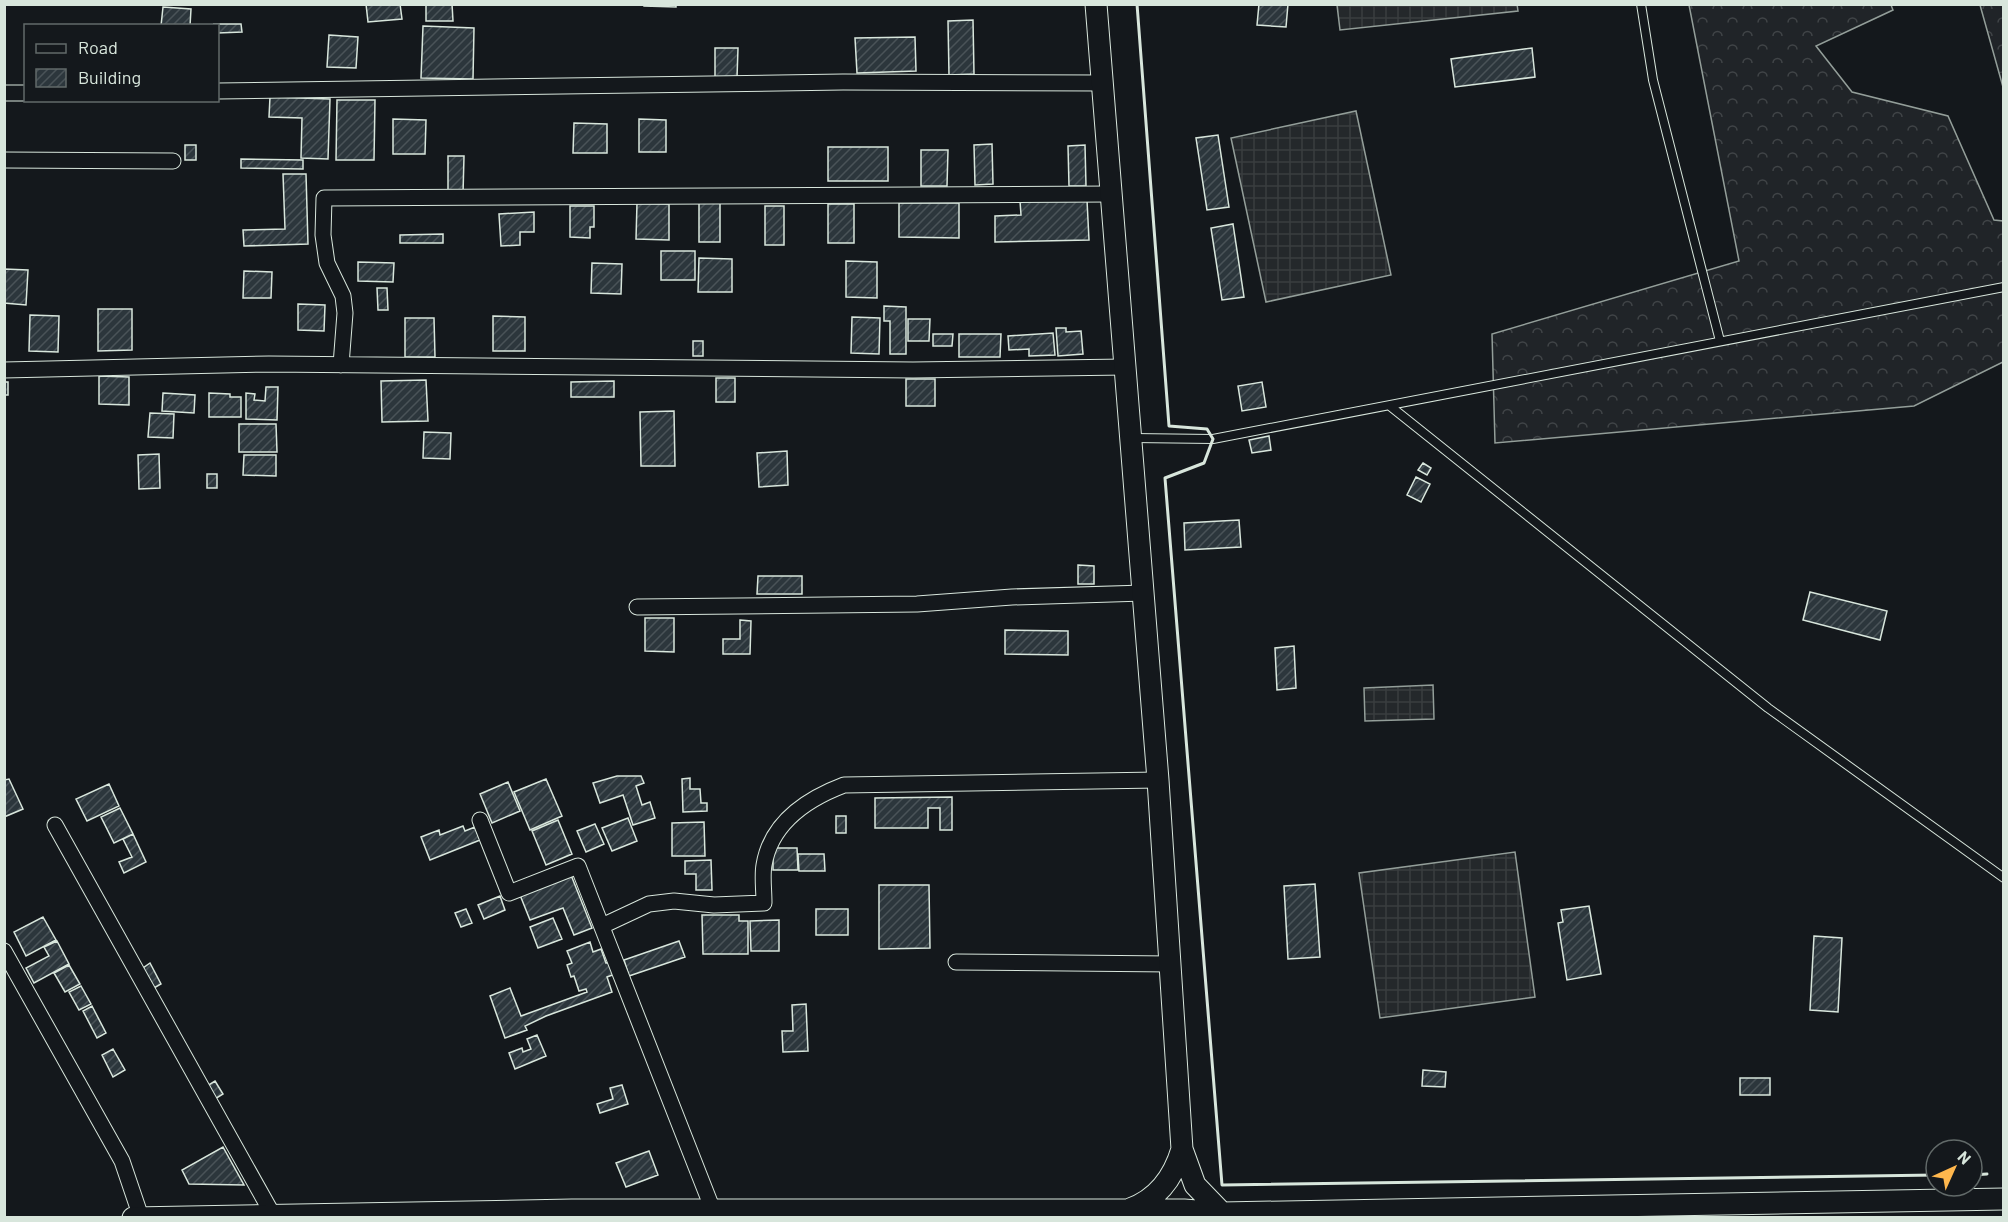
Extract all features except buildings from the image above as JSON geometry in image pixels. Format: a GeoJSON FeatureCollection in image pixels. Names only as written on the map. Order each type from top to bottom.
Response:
{"type":"FeatureCollection","features":[{"type":"Feature","properties":{"kind":"street"},"geometry":{"type":"LineString","coordinates":[[1096,4],[1144,593],[1182,1149],[1196,1185],[1222,1213]]}},
{"type":"Feature","properties":{"kind":"street"},"geometry":{"type":"LineString","coordinates":[[219,91],[843,82],[1103,84]]}},
{"type":"Feature","properties":{"kind":"street"},"geometry":{"type":"LineString","coordinates":[[4,93],[24,93]]}},
{"type":"Feature","properties":{"kind":"street"},"geometry":{"type":"LineString","coordinates":[[4,160],[172,161]]}},
{"type":"Feature","properties":{"kind":"street"},"geometry":{"type":"LineString","coordinates":[[341,365],[344,304],[343,296],[327,263],[323,235],[324,198],[1111,194]]}},
{"type":"Feature","properties":{"kind":"street"},"geometry":{"type":"LineString","coordinates":[[4,370],[341,365],[913,370],[1126,367]]}},
{"type":"Feature","properties":{"kind":"street"},"geometry":{"type":"LineString","coordinates":[[637,607],[917,604],[1012,597],[1144,593]]}},
{"type":"Feature","properties":{"kind":"street"},"geometry":{"type":"LineString","coordinates":[[602,926],[649,904],[674,901],[714,905],[764,903],[764,866],[772,837],[794,812],[820,794],[844,785],[1158,780]]}},
{"type":"Feature","properties":{"kind":"street"},"geometry":{"type":"LineString","coordinates":[[480,820],[509,893],[578,866],[713,1210]]}},
{"type":"Feature","properties":{"kind":"street"},"geometry":{"type":"LineString","coordinates":[[55,825],[273,1215]]}},
{"type":"Feature","properties":{"kind":"street"},"geometry":{"type":"LineString","coordinates":[[4,951],[122,1161],[141,1217]]}},
{"type":"Feature","properties":{"kind":"street"},"geometry":{"type":"LineString","coordinates":[[956,962],[1171,964]]}},
{"type":"Feature","properties":{"kind":"street"},"geometry":{"type":"LineString","coordinates":[[1125,1211],[1148,1200],[1167,1183],[1182,1149]]}},
{"type":"Feature","properties":{"kind":"street"},"geometry":{"type":"LineString","coordinates":[[133,1218],[713,1210],[1125,1211],[1186,1214],[2004,1199]]}},
{"type":"Feature","properties":{"kind":"lane"},"geometry":{"type":"LineString","coordinates":[[1641,4],[1653,80],[1720,342]]}},
{"type":"Feature","properties":{"kind":"lane"},"geometry":{"type":"LineString","coordinates":[[1132,438],[1214,439],[2004,286]]}},
{"type":"Feature","properties":{"kind":"lane"},"geometry":{"type":"LineString","coordinates":[[1390,406],[1768,708],[2004,878]]}},
{"type":"Feature","properties":{"kind":"green space"},"geometry":{"type":"Polygon","coordinates":[[[1689,5],[1891,5],[1893,10],[1816,46],[1852,92],[1948,116],[1994,220],[2003,221],[2003,362],[1914,406],[1495,443],[1492,334],[1739,261],[1689,5]]]}},
{"type":"Feature","properties":{"kind":"green space"},"geometry":{"type":"Polygon","coordinates":[[[1980,5],[2003,5],[2003,87],[1980,5]]]}},
{"type":"Feature","properties":{"kind":"shaded area"},"geometry":{"type":"Polygon","coordinates":[[[1517,4],[1518,11],[1340,30],[1337,5],[1517,4]]]}},
{"type":"Feature","properties":{"kind":"shaded area"},"geometry":{"type":"Polygon","coordinates":[[[1356,111],[1391,275],[1266,302],[1231,138],[1356,111]]]}},
{"type":"Feature","properties":{"kind":"shaded area"},"geometry":{"type":"Polygon","coordinates":[[[1433,685],[1434,719],[1365,721],[1364,688],[1433,685]]]}},
{"type":"Feature","properties":{"kind":"shaded area"},"geometry":{"type":"Polygon","coordinates":[[[1515,852],[1535,997],[1380,1018],[1359,873],[1515,852]]]}},
{"type":"Feature","properties":{"kind":"wall"},"geometry":{"type":"LineString","coordinates":[[1137,4],[1169,426],[1207,429],[1213,439],[1204,463],[1165,478],[1222,1185],[1924,1175]]}}]}
